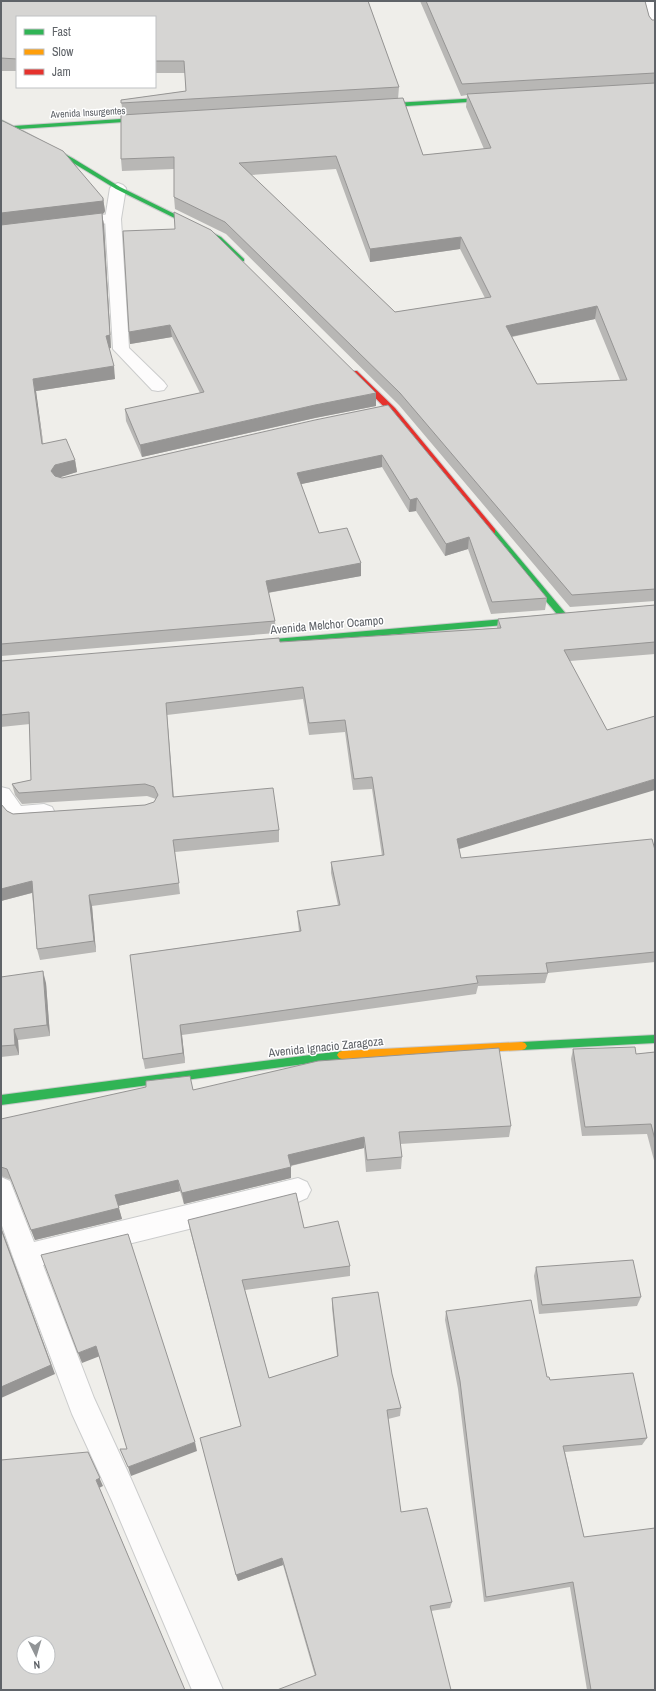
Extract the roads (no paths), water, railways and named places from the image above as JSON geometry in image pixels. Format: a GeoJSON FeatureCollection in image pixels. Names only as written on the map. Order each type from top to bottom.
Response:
{"type":"FeatureCollection","features":[{"type":"Feature","properties":{"kind":"street"},"geometry":{"type":"LineString","coordinates":[[649,1],[655,28]]}},
{"type":"Feature","properties":{"kind":"street"},"geometry":{"type":"LineString","coordinates":[[369,107],[504,99]]}},
{"type":"Feature","properties":{"kind":"street","name":"Avenida Insurgentes"},"geometry":{"type":"LineString","coordinates":[[1,128],[162,119]]}},
{"type":"Feature","properties":{"kind":"street"},"geometry":{"type":"LineString","coordinates":[[1,122],[72,160],[118,188],[219,238],[247,265]]}},
{"type":"Feature","properties":{"kind":"street"},"geometry":{"type":"LineString","coordinates":[[118,188],[113,219],[121,349],[158,386]]}},
{"type":"Feature","properties":{"kind":"street"},"geometry":{"type":"LineString","coordinates":[[59,223],[113,219]]}},
{"type":"Feature","properties":{"kind":"street"},"geometry":{"type":"LineString","coordinates":[[347,365],[392,410],[564,617]]}},
{"type":"Feature","properties":{"kind":"street"},"geometry":{"type":"LineString","coordinates":[[369,414],[392,410]]}},
{"type":"Feature","properties":{"kind":"street","name":"Avenida Melchor Ocampo"},"geometry":{"type":"LineString","coordinates":[[239,645],[532,620]]}},
{"type":"Feature","properties":{"kind":"street"},"geometry":{"type":"LineString","coordinates":[[1,795],[16,815],[62,812]]}},
{"type":"Feature","properties":{"kind":"street","name":"Avenida Ignacio Zaragoza"},"geometry":{"type":"LineString","coordinates":[[1,1100],[352,1054],[655,1039]]}},
{"type":"Feature","properties":{"kind":"street"},"geometry":{"type":"LineString","coordinates":[[1,1189],[82,1404],[122,1491],[208,1690]]}},
{"type":"Feature","properties":{"kind":"street"},"geometry":{"type":"LineString","coordinates":[[26,1257],[298,1190]]}}]}
